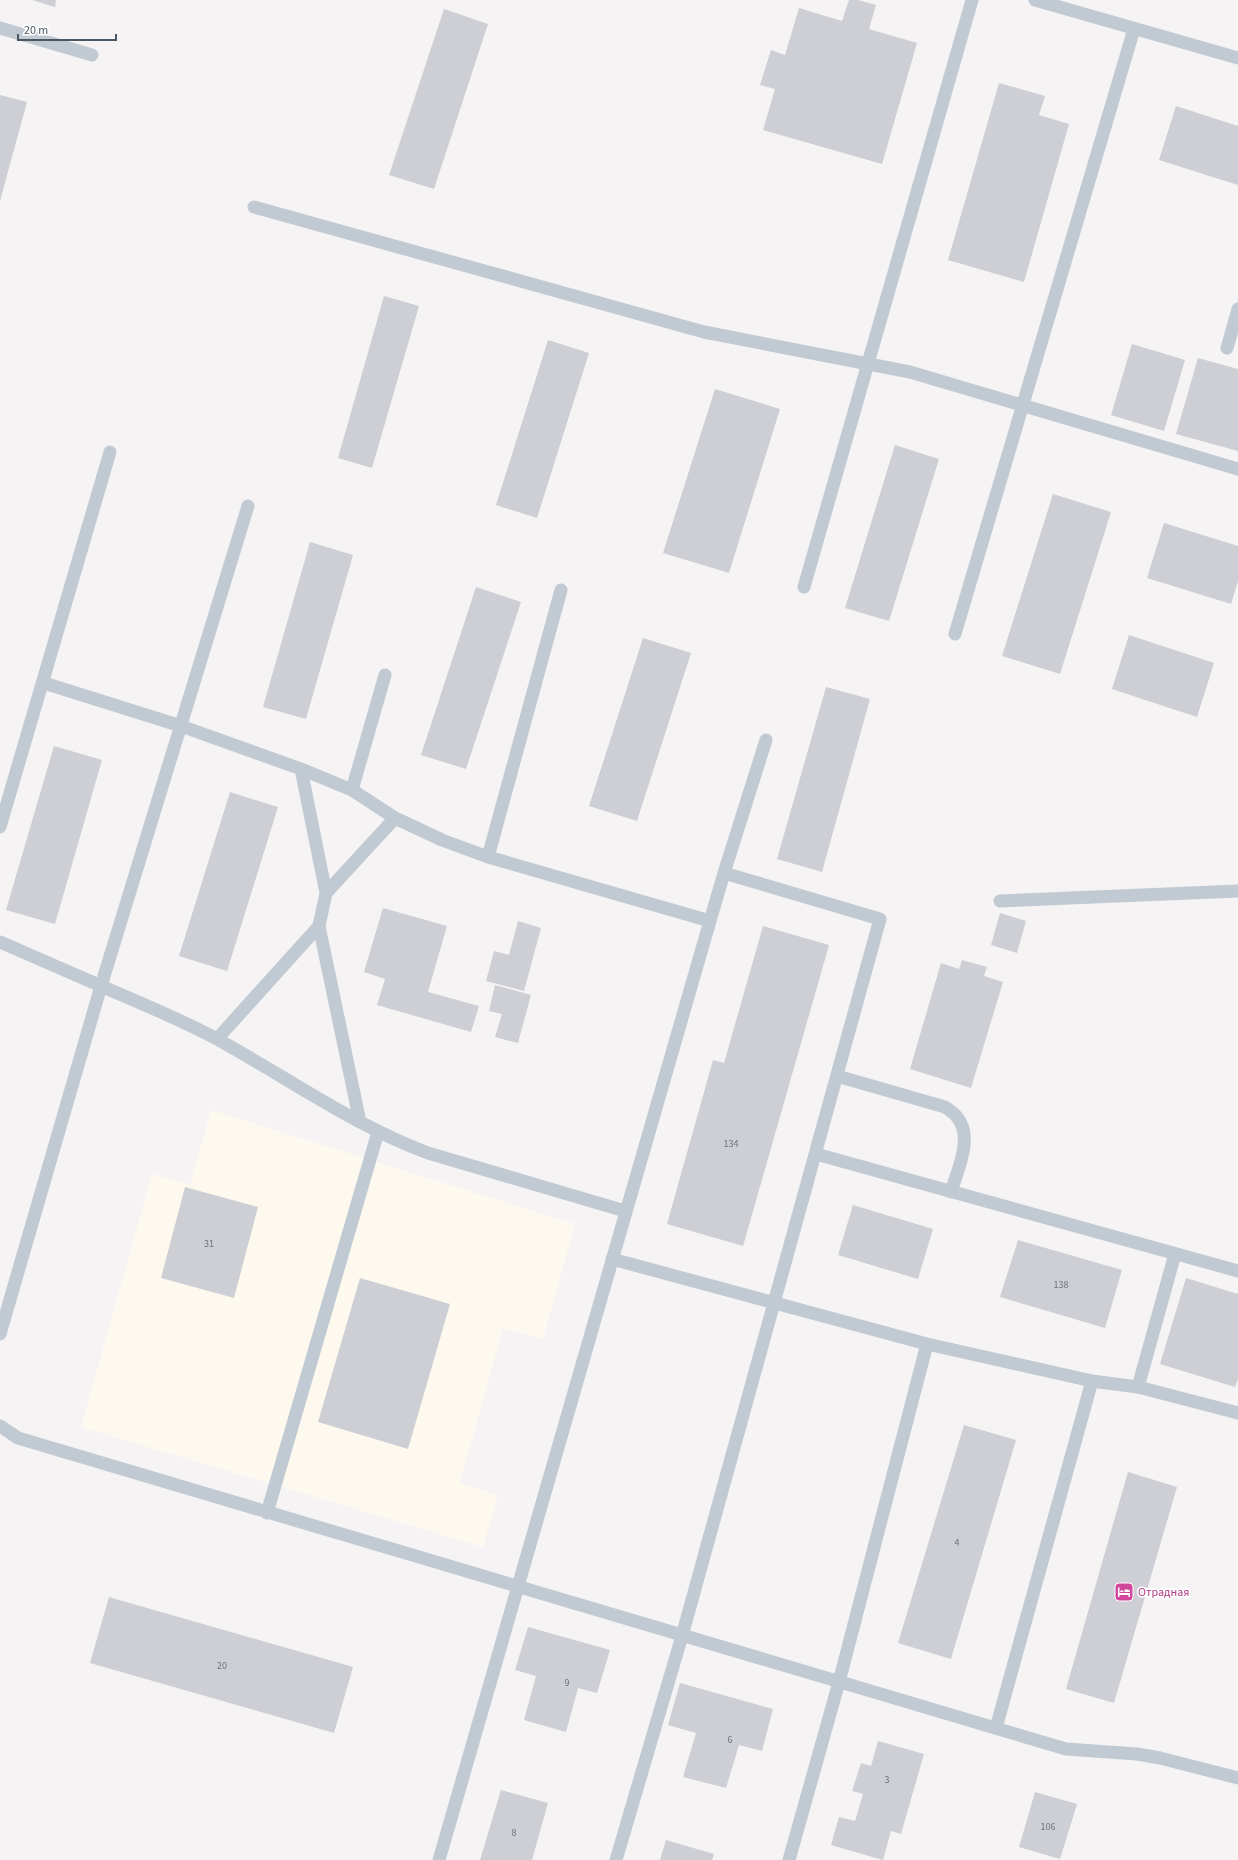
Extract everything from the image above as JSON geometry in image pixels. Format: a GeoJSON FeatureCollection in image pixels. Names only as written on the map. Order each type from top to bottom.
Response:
{"type":"FeatureCollection","features":[{"type":"Feature","properties":{"kind":"lane"},"geometry":{"type":"LineString","coordinates":[[804,587],[972,0]]}},
{"type":"Feature","properties":{"kind":"lane"},"geometry":{"type":"LineString","coordinates":[[1035,0],[1238,58]]}},
{"type":"Feature","properties":{"kind":"lane"},"geometry":{"type":"LineString","coordinates":[[0,28],[92,55]]}},
{"type":"Feature","properties":{"kind":"lane"},"geometry":{"type":"LineString","coordinates":[[955,634],[1021,405],[1134,29]]}},
{"type":"Feature","properties":{"kind":"lane"},"geometry":{"type":"LineString","coordinates":[[254,206],[704,332],[747,342],[868,363],[910,372],[1238,468]]}},
{"type":"Feature","properties":{"kind":"lane"},"geometry":{"type":"LineString","coordinates":[[1226,348],[1238,309]]}},
{"type":"Feature","properties":{"kind":"lane"},"geometry":{"type":"LineString","coordinates":[[0,827],[44,683],[110,452]]}},
{"type":"Feature","properties":{"kind":"lane"},"geometry":{"type":"LineString","coordinates":[[0,1334],[101,986],[248,506]]}},
{"type":"Feature","properties":{"kind":"lane"},"geometry":{"type":"LineString","coordinates":[[488,856],[561,590]]}},
{"type":"Feature","properties":{"kind":"lane"},"geometry":{"type":"LineString","coordinates":[[352,790],[385,675]]}},
{"type":"Feature","properties":{"kind":"lane"},"geometry":{"type":"LineString","coordinates":[[44,683],[181,726],[301,769],[352,790],[395,818],[442,840],[488,856],[710,921]]}},
{"type":"Feature","properties":{"kind":"lane"},"geometry":{"type":"LineString","coordinates":[[439,1860],[625,1211],[724,873],[766,740]]}},
{"type":"Feature","properties":{"kind":"lane"},"geometry":{"type":"LineString","coordinates":[[301,769],[326,893],[319,926],[360,1122]]}},
{"type":"Feature","properties":{"kind":"lane"},"geometry":{"type":"LineString","coordinates":[[326,893],[395,818]]}},
{"type":"Feature","properties":{"kind":"lane"},"geometry":{"type":"LineString","coordinates":[[616,1860],[682,1636],[880,919],[724,873]]}},
{"type":"Feature","properties":{"kind":"lane"},"geometry":{"type":"LineString","coordinates":[[1000,901],[1238,891]]}},
{"type":"Feature","properties":{"kind":"lane"},"geometry":{"type":"LineString","coordinates":[[217,1039],[319,926]]}},
{"type":"Feature","properties":{"kind":"lane"},"geometry":{"type":"LineString","coordinates":[[0,942],[217,1039],[378,1132],[428,1153],[625,1211]]}},
{"type":"Feature","properties":{"kind":"lane"},"geometry":{"type":"LineString","coordinates":[[837,1076],[945,1107],[958,1117],[964,1133],[963,1150],[950,1192]]}},
{"type":"Feature","properties":{"kind":"lane"},"geometry":{"type":"LineString","coordinates":[[267,1513],[378,1132]]}},
{"type":"Feature","properties":{"kind":"lane"},"geometry":{"type":"LineString","coordinates":[[816,1154],[1238,1271]]}},
{"type":"Feature","properties":{"kind":"lane"},"geometry":{"type":"LineString","coordinates":[[1138,1387],[1175,1254]]}},
{"type":"Feature","properties":{"kind":"lane"},"geometry":{"type":"LineString","coordinates":[[612,1259],[927,1344],[1092,1381],[1138,1387],[1238,1413]]}},
{"type":"Feature","properties":{"kind":"lane"},"geometry":{"type":"LineString","coordinates":[[789,1860],[840,1682],[927,1344]]}},
{"type":"Feature","properties":{"kind":"lane"},"geometry":{"type":"LineString","coordinates":[[996,1728],[1092,1381]]}},
{"type":"Feature","properties":{"kind":"lane"},"geometry":{"type":"LineString","coordinates":[[0,1426],[18,1438],[518,1588],[1066,1749],[1145,1755],[1238,1778]]}},
{"type":"Feature","properties":{"kind":"shaded area"},"geometry":{"type":"Polygon","coordinates":[[[211,1110],[575,1224],[543,1339],[503,1328],[460,1483],[498,1495],[483,1547],[81,1427],[152,1174],[190,1185],[211,1110]]]}},
{"type":"Feature","properties":{"kind":"building"},"geometry":{"type":"Polygon","coordinates":[[[32,0],[56,0],[55,7],[32,0]]]}},
{"type":"Feature","properties":{"kind":"building"},"geometry":{"type":"Polygon","coordinates":[[[849,0],[858,0],[876,5],[869,29],[917,43],[882,164],[763,130],[775,89],[760,85],[771,50],[785,55],[799,8],[842,21],[849,0]]]}},
{"type":"Feature","properties":{"kind":"building"},"geometry":{"type":"Polygon","coordinates":[[[444,9],[488,24],[434,189],[389,175],[444,9]]]}},
{"type":"Feature","properties":{"kind":"building"},"geometry":{"type":"Polygon","coordinates":[[[999,83],[1045,96],[1039,115],[1069,124],[1024,282],[948,260],[999,83]]]}},
{"type":"Feature","properties":{"kind":"building"},"geometry":{"type":"Polygon","coordinates":[[[0,95],[27,102],[0,201],[0,95]]]}},
{"type":"Feature","properties":{"kind":"building"},"geometry":{"type":"Polygon","coordinates":[[[1176,106],[1238,126],[1238,185],[1159,160],[1176,106]]]}},
{"type":"Feature","properties":{"kind":"building"},"geometry":{"type":"Polygon","coordinates":[[[384,296],[419,306],[372,468],[338,458],[384,296]]]}},
{"type":"Feature","properties":{"kind":"building"},"geometry":{"type":"Polygon","coordinates":[[[548,340],[589,353],[537,518],[496,505],[548,340]]]}},
{"type":"Feature","properties":{"kind":"building"},"geometry":{"type":"Polygon","coordinates":[[[1132,344],[1185,360],[1164,431],[1111,415],[1132,344]]]}},
{"type":"Feature","properties":{"kind":"building"},"geometry":{"type":"Polygon","coordinates":[[[1198,358],[1238,369],[1238,451],[1176,434],[1198,358]]]}},
{"type":"Feature","properties":{"kind":"building"},"geometry":{"type":"Polygon","coordinates":[[[715,389],[780,409],[729,573],[663,553],[715,389]]]}},
{"type":"Feature","properties":{"kind":"building"},"geometry":{"type":"Polygon","coordinates":[[[895,445],[939,459],[889,621],[845,608],[895,445]]]}},
{"type":"Feature","properties":{"kind":"building"},"geometry":{"type":"Polygon","coordinates":[[[1053,494],[1111,512],[1060,674],[1002,656],[1053,494]]]}},
{"type":"Feature","properties":{"kind":"building"},"geometry":{"type":"Polygon","coordinates":[[[1164,523],[1238,546],[1238,581],[1231,604],[1147,578],[1164,523]]]}},
{"type":"Feature","properties":{"kind":"building"},"geometry":{"type":"Polygon","coordinates":[[[310,542],[353,555],[306,719],[263,707],[310,542]]]}},
{"type":"Feature","properties":{"kind":"building"},"geometry":{"type":"Polygon","coordinates":[[[476,587],[521,602],[466,769],[421,755],[476,587]]]}},
{"type":"Feature","properties":{"kind":"building"},"geometry":{"type":"Polygon","coordinates":[[[1129,635],[1214,663],[1197,717],[1112,689],[1129,635]]]}},
{"type":"Feature","properties":{"kind":"building"},"geometry":{"type":"Polygon","coordinates":[[[643,638],[691,653],[637,821],[589,806],[643,638]]]}},
{"type":"Feature","properties":{"kind":"building"},"geometry":{"type":"Polygon","coordinates":[[[826,687],[870,699],[822,872],[777,859],[826,687]]]}},
{"type":"Feature","properties":{"kind":"building"},"geometry":{"type":"Polygon","coordinates":[[[54,746],[102,760],[55,924],[6,910],[54,746]]]}},
{"type":"Feature","properties":{"kind":"building"},"geometry":{"type":"Polygon","coordinates":[[[230,792],[278,807],[227,971],[179,956],[230,792]]]}},
{"type":"Feature","properties":{"kind":"building"},"geometry":{"type":"Polygon","coordinates":[[[383,908],[447,926],[428,992],[479,1006],[471,1032],[377,1005],[385,979],[364,972],[383,908]]]}},
{"type":"Feature","properties":{"kind":"building"},"geometry":{"type":"Polygon","coordinates":[[[1000,913],[1026,921],[1017,953],[991,945],[1000,913]]]}},
{"type":"Feature","properties":{"kind":"building"},"geometry":{"type":"Polygon","coordinates":[[[518,921],[541,928],[524,991],[486,981],[494,951],[509,955],[518,921]]]}},
{"type":"Feature","properties":{"kind":"building"},"geometry":{"type":"Polygon","coordinates":[[[763,926],[829,945],[743,1246],[667,1224],[713,1060],[724,1063],[763,926]]]}},
{"type":"Feature","properties":{"kind":"building"},"geometry":{"type":"Polygon","coordinates":[[[962,960],[987,967],[984,976],[1003,982],[971,1088],[910,1069],[941,963],[959,969],[962,960]]]}},
{"type":"Feature","properties":{"kind":"building"},"geometry":{"type":"Polygon","coordinates":[[[495,985],[531,995],[518,1043],[495,1037],[502,1014],[489,1011],[495,985]]]}},
{"type":"Feature","properties":{"kind":"building"},"geometry":{"type":"Polygon","coordinates":[[[185,1187],[258,1207],[234,1298],[161,1278],[185,1187]]]}},
{"type":"Feature","properties":{"kind":"building"},"geometry":{"type":"Polygon","coordinates":[[[853,1205],[933,1229],[918,1279],[838,1255],[853,1205]]]}},
{"type":"Feature","properties":{"kind":"building"},"geometry":{"type":"Polygon","coordinates":[[[1018,1240],[1122,1270],[1105,1328],[1000,1297],[1018,1240]]]}},
{"type":"Feature","properties":{"kind":"building"},"geometry":{"type":"Polygon","coordinates":[[[360,1278],[450,1304],[408,1449],[318,1422],[360,1278]]]}},
{"type":"Feature","properties":{"kind":"building"},"geometry":{"type":"Polygon","coordinates":[[[1186,1278],[1238,1294],[1238,1379],[1235,1387],[1160,1364],[1186,1278]]]}},
{"type":"Feature","properties":{"kind":"building"},"geometry":{"type":"Polygon","coordinates":[[[964,1425],[1016,1440],[951,1659],[898,1643],[964,1425]]]}},
{"type":"Feature","properties":{"kind":"building"},"geometry":{"type":"Polygon","coordinates":[[[1128,1472],[1177,1487],[1114,1703],[1066,1689],[1128,1472]]]}},
{"type":"Feature","properties":{"kind":"building"},"geometry":{"type":"Polygon","coordinates":[[[109,1597],[353,1667],[334,1733],[90,1663],[109,1597]]]}},
{"type":"Feature","properties":{"kind":"building"},"geometry":{"type":"Polygon","coordinates":[[[528,1627],[610,1650],[597,1693],[578,1688],[566,1732],[524,1720],[536,1676],[515,1670],[528,1627]]]}},
{"type":"Feature","properties":{"kind":"building"},"geometry":{"type":"Polygon","coordinates":[[[680,1683],[773,1709],[762,1751],[739,1745],[726,1788],[683,1777],[696,1733],[668,1725],[680,1683]]]}},
{"type":"Feature","properties":{"kind":"building"},"geometry":{"type":"Polygon","coordinates":[[[878,1741],[924,1754],[901,1834],[891,1831],[883,1860],[831,1845],[839,1817],[855,1821],[863,1794],[852,1791],[861,1763],[871,1766],[878,1741]]]}},
{"type":"Feature","properties":{"kind":"building"},"geometry":{"type":"Polygon","coordinates":[[[501,1790],[548,1803],[532,1860],[480,1860],[501,1790]]]}},
{"type":"Feature","properties":{"kind":"building"},"geometry":{"type":"Polygon","coordinates":[[[1035,1792],[1077,1804],[1060,1859],[1019,1847],[1035,1792]]]}},
{"type":"Feature","properties":{"kind":"building"},"geometry":{"type":"Polygon","coordinates":[[[666,1840],[714,1854],[712,1860],[660,1860],[666,1840]]]}},
{"type":"Feature","properties":{"kind":"place","name":"Отрадная"},"geometry":{"type":"Point","coordinates":[1124,1592]}}]}
